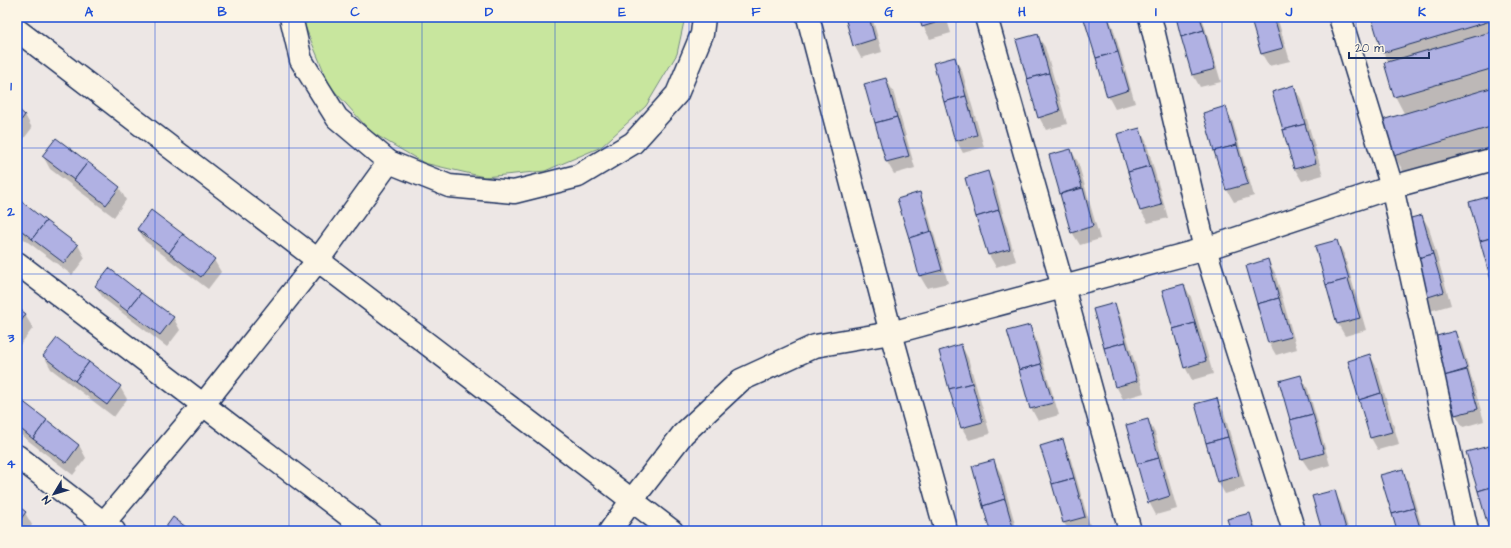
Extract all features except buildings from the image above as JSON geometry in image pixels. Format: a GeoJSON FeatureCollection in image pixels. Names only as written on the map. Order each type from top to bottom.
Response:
{"type":"FeatureCollection","features":[{"type":"Feature","properties":{"kind":"street"},"geometry":{"type":"LineString","coordinates":[[291,17],[301,60],[336,118],[389,162],[449,186],[514,192],[578,176],[634,143],[677,94],[702,34],[704,17]]}},
{"type":"Feature","properties":{"kind":"street"},"geometry":{"type":"LineString","coordinates":[[808,17],[891,333],[946,531]]}},
{"type":"Feature","properties":{"kind":"street"},"geometry":{"type":"LineString","coordinates":[[986,17],[1063,287],[1130,531]]}},
{"type":"Feature","properties":{"kind":"street"},"geometry":{"type":"LineString","coordinates":[[1150,17],[1205,249],[1294,531]]}},
{"type":"Feature","properties":{"kind":"street"},"geometry":{"type":"LineString","coordinates":[[1340,17],[1392,187],[1467,531]]}},
{"type":"Feature","properties":{"kind":"street"},"geometry":{"type":"LineString","coordinates":[[17,30],[672,531]]}},
{"type":"Feature","properties":{"kind":"street"},"geometry":{"type":"LineString","coordinates":[[610,531],[683,434],[741,380],[815,346],[891,333],[1205,249],[1392,187],[1494,159]]}},
{"type":"Feature","properties":{"kind":"street"},"geometry":{"type":"LineString","coordinates":[[17,456],[105,528],[318,260],[389,162]]}},
{"type":"Feature","properties":{"kind":"street"},"geometry":{"type":"LineString","coordinates":[[17,263],[369,531]]}},
{"type":"Feature","properties":{"kind":"green space"},"geometry":{"type":"Polygon","coordinates":[[[304,17],[685,17],[677,54],[646,106],[601,147],[545,171],[484,177],[424,163],[371,132],[330,86],[304,24],[304,17]]]}}]}
